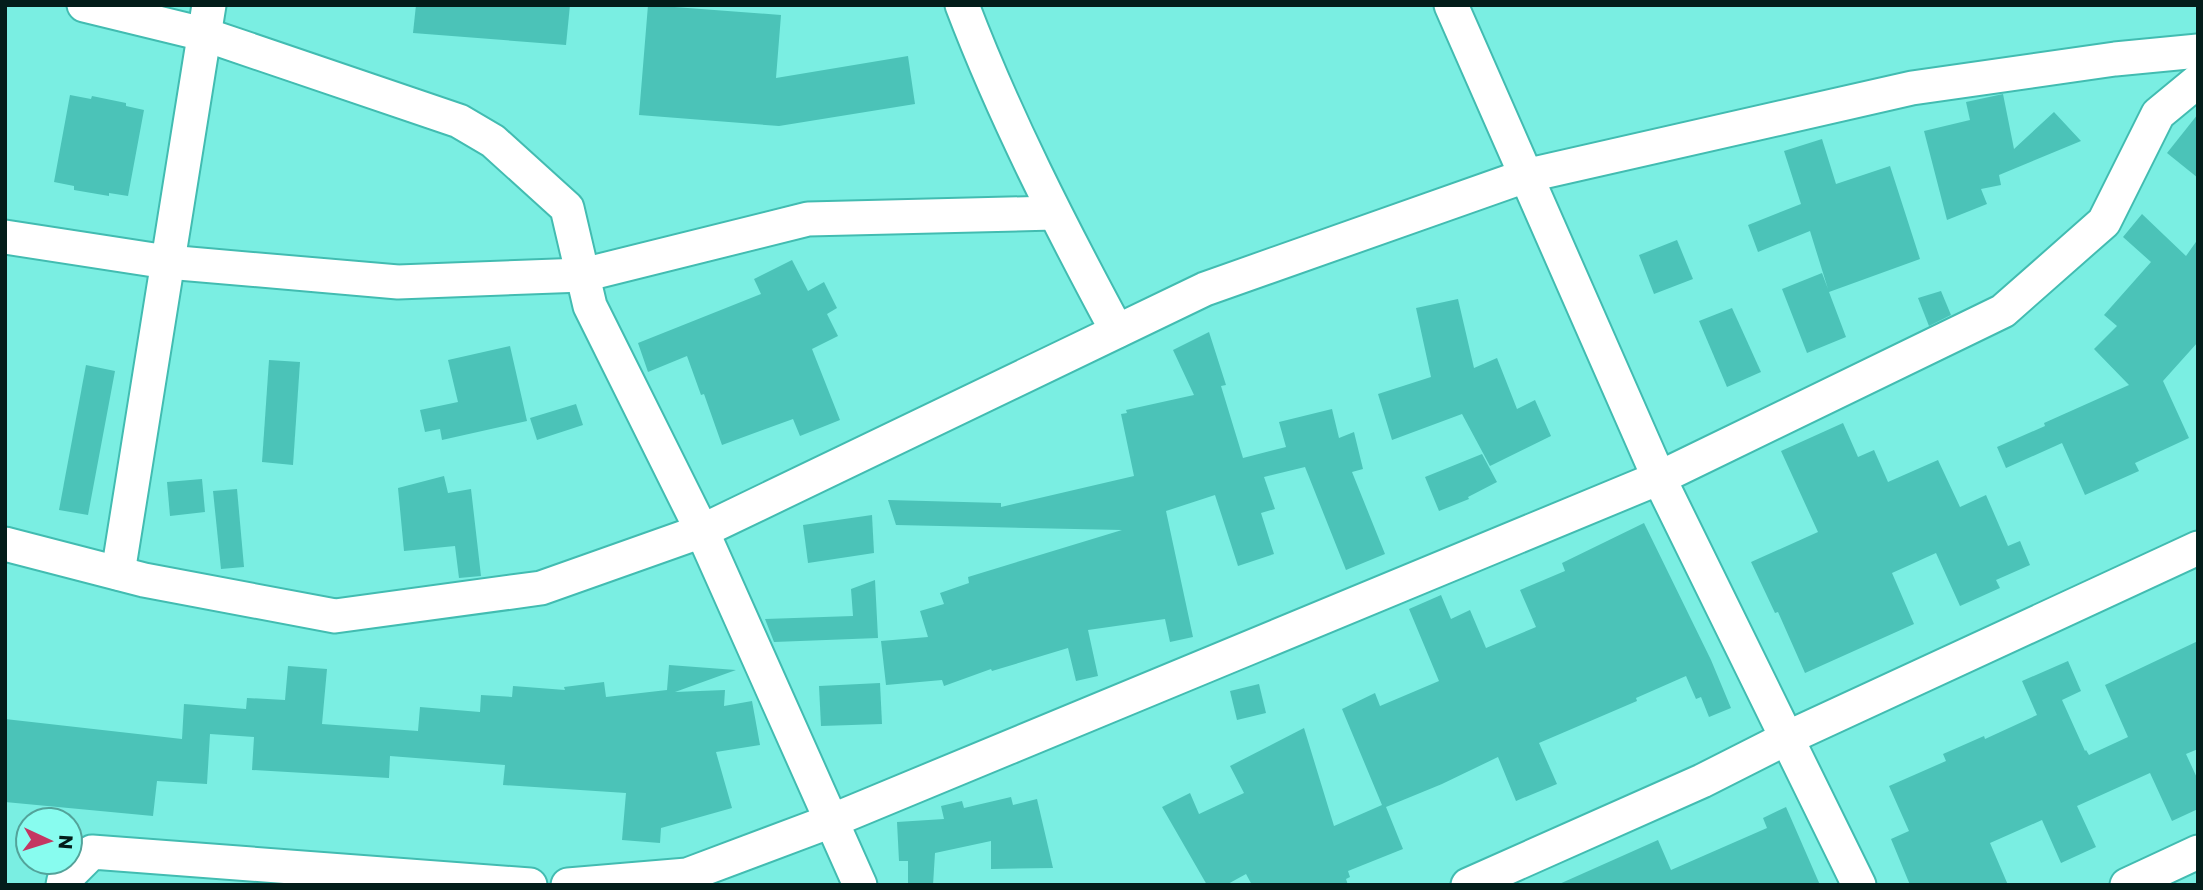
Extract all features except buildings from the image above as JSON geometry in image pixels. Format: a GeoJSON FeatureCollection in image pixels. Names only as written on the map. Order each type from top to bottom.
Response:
{"type":"FeatureCollection","features":[{"type":"Feature","properties":{"kind":"street"},"geometry":{"type":"LineString","coordinates":[[84,5],[206,20],[459,121],[493,141],[567,208],[590,306],[702,530],[860,885]]}},
{"type":"Feature","properties":{"kind":"street"},"geometry":{"type":"LineString","coordinates":[[962,5],[982,58],[1054,213],[1117,331]]}},
{"type":"Feature","properties":{"kind":"street"},"geometry":{"type":"LineString","coordinates":[[1451,5],[1659,478],[1859,885]]}},
{"type":"Feature","properties":{"kind":"street"},"geometry":{"type":"LineString","coordinates":[[118,573],[206,20]]}},
{"type":"Feature","properties":{"kind":"street"},"geometry":{"type":"LineString","coordinates":[[5,544],[144,580],[335,617],[541,588],[702,530],[1205,289],[1525,176],[1912,88],[2115,59],[2198,51]]}},
{"type":"Feature","properties":{"kind":"street"},"geometry":{"type":"LineString","coordinates":[[568,885],[687,876],[831,821],[1659,478],[2003,311],[2104,222],[2158,114],[2198,81]]}},
{"type":"Feature","properties":{"kind":"street"},"geometry":{"type":"LineString","coordinates":[[5,237],[167,262],[398,282],[583,275],[808,219],[1054,213]]}},
{"type":"Feature","properties":{"kind":"street"},"geometry":{"type":"LineString","coordinates":[[1468,885],[1702,781],[1785,739],[2198,548]]}},
{"type":"Feature","properties":{"kind":"street"},"geometry":{"type":"LineString","coordinates":[[63,885],[64,880],[92,852],[530,885]]}},
{"type":"Feature","properties":{"kind":"street"},"geometry":{"type":"LineString","coordinates":[[2127,885],[2198,852]]}}]}
